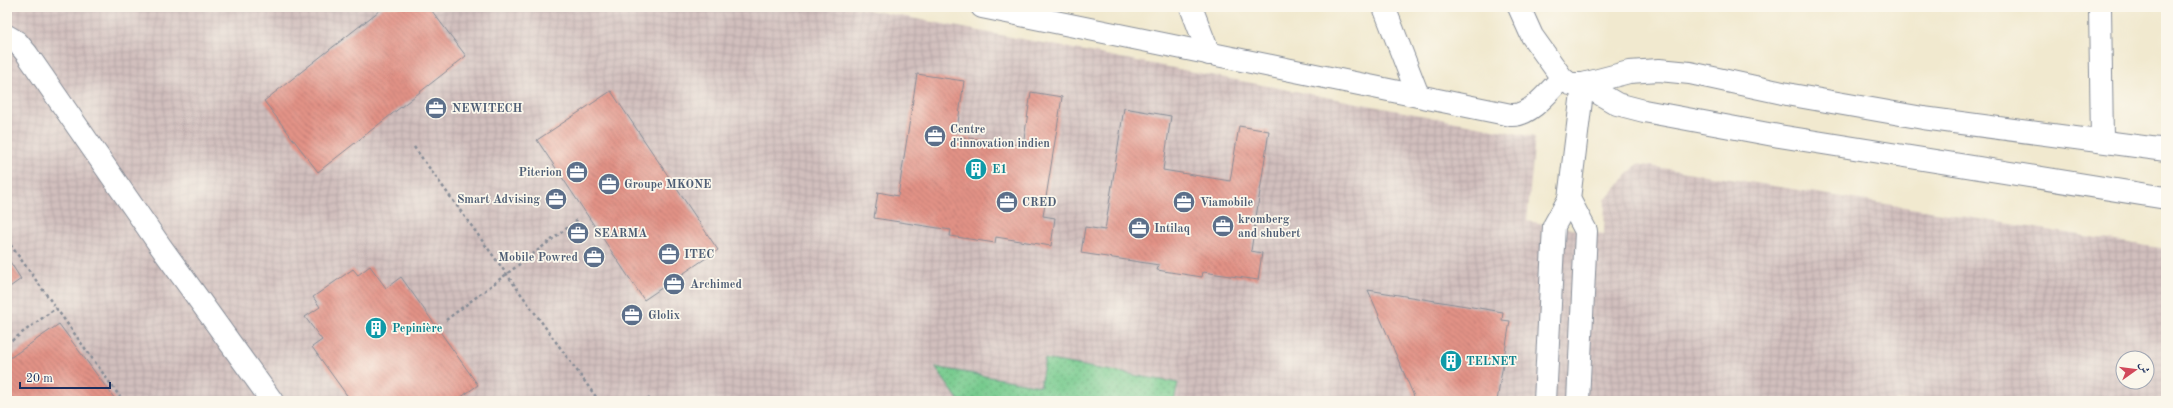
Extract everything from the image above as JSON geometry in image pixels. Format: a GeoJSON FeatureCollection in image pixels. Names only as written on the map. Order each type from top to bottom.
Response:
{"type":"FeatureCollection","features":[{"type":"Feature","properties":{"kind":"street"},"geometry":{"type":"LineString","coordinates":[[982,7],[1511,115],[1518,115],[1528,110],[1562,78]]}},
{"type":"Feature","properties":{"kind":"street"},"geometry":{"type":"LineString","coordinates":[[1191,7],[1209,54]]}},
{"type":"Feature","properties":{"kind":"street"},"geometry":{"type":"LineString","coordinates":[[1384,7],[1418,95]]}},
{"type":"Feature","properties":{"kind":"street"},"geometry":{"type":"LineString","coordinates":[[1519,7],[1532,36],[1562,78],[1570,84],[1582,84],[1629,72],[1659,70],[1683,72],[1792,95],[1923,118],[2102,140],[2166,150]]}},
{"type":"Feature","properties":{"kind":"street"},"geometry":{"type":"LineString","coordinates":[[2100,7],[2102,140]]}},
{"type":"Feature","properties":{"kind":"street"},"geometry":{"type":"LineString","coordinates":[[7,36],[17,42],[27,54],[161,247],[272,401]]}},
{"type":"Feature","properties":{"kind":"street"},"geometry":{"type":"LineString","coordinates":[[1582,84],[1617,104],[1644,111],[1779,136],[2166,198]]}},
{"type":"Feature","properties":{"kind":"street"},"geometry":{"type":"LineString","coordinates":[[1545,401],[1554,226],[1569,199],[1582,84]]}},
{"type":"Feature","properties":{"kind":"street"},"geometry":{"type":"LineString","coordinates":[[1569,199],[1586,231],[1578,401]]}},
{"type":"Feature","properties":{"kind":"path"},"geometry":{"type":"LineString","coordinates":[[414,147],[599,401]]}},
{"type":"Feature","properties":{"kind":"path"},"geometry":{"type":"LineString","coordinates":[[446,320],[579,219]]}},
{"type":"Feature","properties":{"kind":"path"},"geometry":{"type":"LineString","coordinates":[[7,240],[123,401]]}},
{"type":"Feature","properties":{"kind":"path"},"geometry":{"type":"LineString","coordinates":[[7,344],[56,308]]}},
{"type":"Feature","properties":{"kind":"shaded area"},"geometry":{"type":"Polygon","coordinates":[[[7,7],[854,7],[1535,137],[1527,221],[1604,234],[1605,200],[1637,164],[2166,249],[2166,401],[7,401],[7,7]]]}},
{"type":"Feature","properties":{"kind":"green space"},"geometry":{"type":"Polygon","coordinates":[[[1045,359],[1178,383],[1174,401],[959,401],[935,367],[1040,386],[1045,359]]]}},
{"type":"Feature","properties":{"kind":"building"},"geometry":{"type":"Polygon","coordinates":[[[384,7],[429,7],[466,56],[318,172],[264,101],[384,7]]]}},
{"type":"Feature","properties":{"kind":"building","name":"E1"},"geometry":{"type":"Polygon","coordinates":[[[917,74],[964,81],[956,136],[1023,146],[1031,92],[1062,97],[1043,216],[1055,218],[1051,246],[996,237],[995,243],[950,236],[951,230],[874,218],[878,192],[898,196],[917,74]]]}},
{"type":"Feature","properties":{"kind":"building"},"geometry":{"type":"Polygon","coordinates":[[[611,91],[718,250],[644,300],[537,140],[611,91]]]}},
{"type":"Feature","properties":{"kind":"building"},"geometry":{"type":"Polygon","coordinates":[[[1124,108],[1171,116],[1163,170],[1230,181],[1239,126],[1269,131],[1251,251],[1262,253],[1258,280],[1203,272],[1202,277],[1157,270],[1159,265],[1081,253],[1085,227],[1105,230],[1124,108]]]}},
{"type":"Feature","properties":{"kind":"building"},"geometry":{"type":"Polygon","coordinates":[[[7,257],[21,279],[7,289],[7,257]]]}},
{"type":"Feature","properties":{"kind":"building","name":"Pepinière"},"geometry":{"type":"Polygon","coordinates":[[[370,266],[386,288],[401,277],[478,385],[460,398],[461,401],[351,401],[312,347],[322,340],[305,317],[320,307],[313,297],[353,269],[358,275],[370,266]]]}},
{"type":"Feature","properties":{"kind":"building","name":"TELNET"},"geometry":{"type":"Polygon","coordinates":[[[1368,290],[1503,312],[1502,320],[1510,321],[1497,401],[1416,401],[1368,290]]]}},
{"type":"Feature","properties":{"kind":"building"},"geometry":{"type":"Polygon","coordinates":[[[59,324],[115,399],[113,401],[7,401],[7,360],[59,324]]]}},
{"type":"Feature","properties":{"kind":"building"},"geometry":{"type":"Polygon","coordinates":[[[789,396],[793,401],[782,401],[789,396]]]}},
{"type":"Feature","properties":{"kind":"place","name":"NEWITECH"},"geometry":{"type":"Point","coordinates":[436,108]}},
{"type":"Feature","properties":{"kind":"place","name":"Centre d'innovation indien"},"geometry":{"type":"Point","coordinates":[935,136]}},
{"type":"Feature","properties":{"kind":"place","name":"E1"},"geometry":{"type":"Point","coordinates":[976,169]}},
{"type":"Feature","properties":{"kind":"place","name":"Piterion"},"geometry":{"type":"Point","coordinates":[577,172]}},
{"type":"Feature","properties":{"kind":"place","name":"Groupe MKONE"},"geometry":{"type":"Point","coordinates":[609,184]}},
{"type":"Feature","properties":{"kind":"place","name":"Smart Advising"},"geometry":{"type":"Point","coordinates":[556,199]}},
{"type":"Feature","properties":{"kind":"place","name":"CRED"},"geometry":{"type":"Point","coordinates":[1007,202]}},
{"type":"Feature","properties":{"kind":"place","name":"Viamobile"},"geometry":{"type":"Point","coordinates":[1184,202]}},
{"type":"Feature","properties":{"kind":"place","name":"kromberg and shubert"},"geometry":{"type":"Point","coordinates":[1223,226]}},
{"type":"Feature","properties":{"kind":"place","name":"Intilaq"},"geometry":{"type":"Point","coordinates":[1139,228]}},
{"type":"Feature","properties":{"kind":"place","name":"SEARMA"},"geometry":{"type":"Point","coordinates":[578,233]}},
{"type":"Feature","properties":{"kind":"place","name":"ITEC"},"geometry":{"type":"Point","coordinates":[669,254]}},
{"type":"Feature","properties":{"kind":"place","name":"Mobile Powred"},"geometry":{"type":"Point","coordinates":[594,257]}},
{"type":"Feature","properties":{"kind":"place","name":"Archimed"},"geometry":{"type":"Point","coordinates":[674,284]}},
{"type":"Feature","properties":{"kind":"place","name":"Glolix"},"geometry":{"type":"Point","coordinates":[632,315]}},
{"type":"Feature","properties":{"kind":"place","name":"Pepinière"},"geometry":{"type":"Point","coordinates":[376,328]}},
{"type":"Feature","properties":{"kind":"place","name":"TELNET"},"geometry":{"type":"Point","coordinates":[1451,361]}}]}
